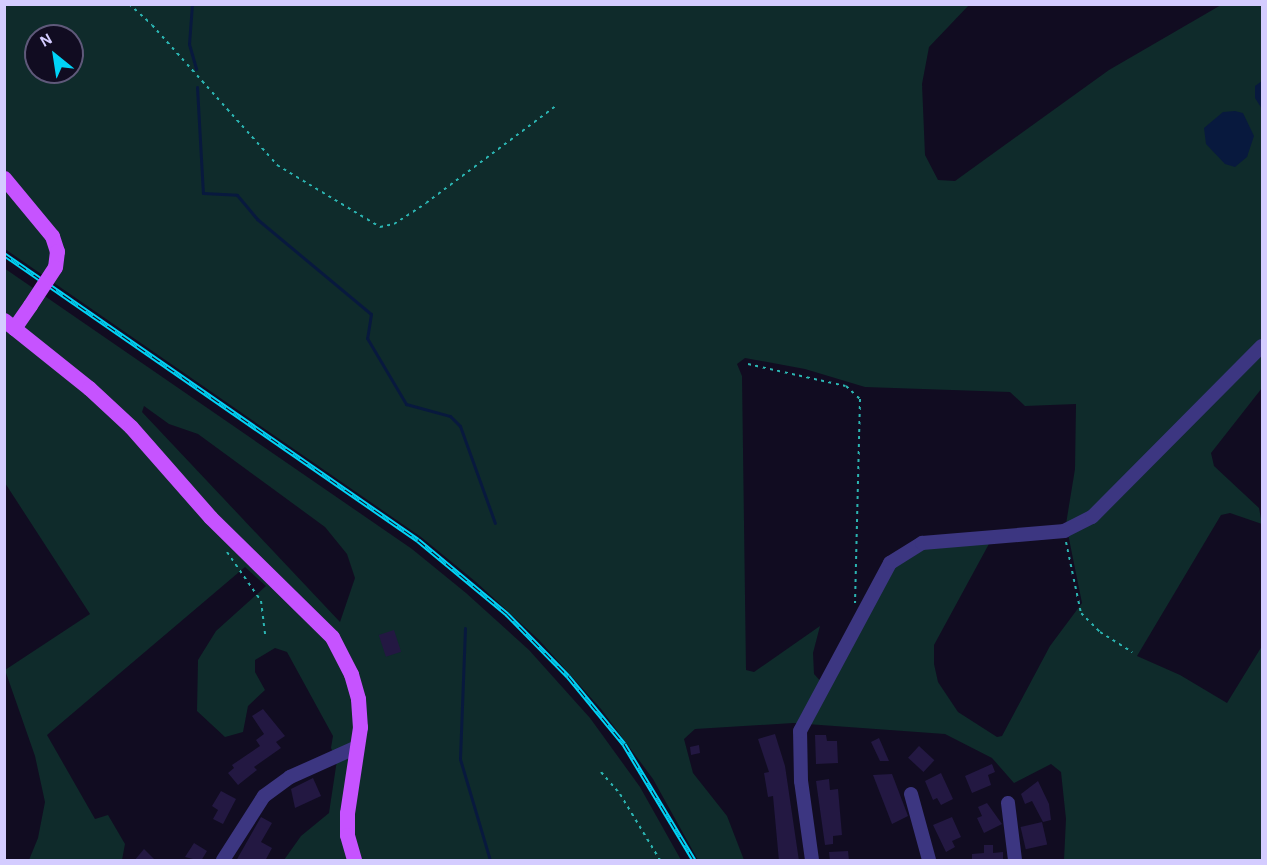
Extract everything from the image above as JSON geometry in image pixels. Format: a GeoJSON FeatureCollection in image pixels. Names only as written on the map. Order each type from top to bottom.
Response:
{"type":"FeatureCollection","features":[{"type":"Feature","properties":{"kind":"main road"},"geometry":{"type":"LineString","coordinates":[[4,178],[52,236],[57,251],[55,267],[30,305],[9,324],[131,427],[225,531],[319,621],[332,637],[351,675],[359,708],[357,747],[347,813],[347,835],[354,861]]}},
{"type":"Feature","properties":{"kind":"street"},"geometry":{"type":"LineString","coordinates":[[812,861],[799,752],[805,718],[858,617],[890,563],[908,548],[934,540],[1064,531],[1092,518],[1263,346]]}},
{"type":"Feature","properties":{"kind":"street"},"geometry":{"type":"LineString","coordinates":[[223,861],[264,796],[290,777],[357,747]]}},
{"type":"Feature","properties":{"kind":"street"},"geometry":{"type":"LineString","coordinates":[[911,794],[929,861]]}},
{"type":"Feature","properties":{"kind":"street"},"geometry":{"type":"LineString","coordinates":[[1008,802],[1015,861]]}},
{"type":"Feature","properties":{"kind":"path"},"geometry":{"type":"LineString","coordinates":[[129,4],[152,25],[277,165],[380,227],[394,224],[426,203],[557,105]]}},
{"type":"Feature","properties":{"kind":"path"},"geometry":{"type":"LineString","coordinates":[[748,364],[846,386],[860,399],[855,547],[855,610],[858,617]]}},
{"type":"Feature","properties":{"kind":"path"},"geometry":{"type":"LineString","coordinates":[[225,531],[228,554],[261,601],[265,636]]}},
{"type":"Feature","properties":{"kind":"path"},"geometry":{"type":"LineString","coordinates":[[1064,531],[1081,613],[1100,632],[1131,652]]}},
{"type":"Feature","properties":{"kind":"path"},"geometry":{"type":"LineString","coordinates":[[601,772],[620,794],[660,861]]}},
{"type":"Feature","properties":{"kind":"green space"},"geometry":{"type":"Polygon","coordinates":[[[4,5],[969,5],[929,47],[922,84],[925,155],[938,180],[955,181],[1109,70],[1221,5],[1262,5],[1262,388],[1211,453],[1214,466],[1259,508],[1262,524],[1230,513],[1221,515],[1137,656],[1180,675],[1227,703],[1262,646],[1262,860],[1064,860],[1066,819],[1061,772],[1051,764],[1014,783],[992,758],[945,734],[793,723],[695,729],[684,739],[693,773],[727,816],[744,860],[698,860],[653,779],[601,709],[539,640],[476,582],[421,537],[5,249],[4,5]],[[1223,113],[1247,157],[1248,145],[1223,113]],[[745,358],[737,364],[742,376],[746,670],[754,672],[820,626],[813,653],[814,674],[825,686],[893,566],[921,548],[990,542],[934,645],[934,664],[938,682],[958,712],[997,737],[1002,736],[1050,646],[1082,603],[1066,524],[1075,469],[1076,404],[1025,406],[1010,392],[865,387],[805,369],[745,358]]]}},
{"type":"Feature","properties":{"kind":"green space"},"geometry":{"type":"Polygon","coordinates":[[[4,268],[412,549],[466,593],[529,650],[590,718],[640,787],[681,860],[284,860],[301,836],[329,813],[337,760],[331,748],[333,736],[287,652],[275,648],[255,660],[255,672],[265,690],[248,706],[243,732],[225,737],[197,711],[198,660],[216,631],[266,586],[245,567],[47,735],[95,819],[108,815],[125,844],[122,860],[29,860],[38,838],[45,802],[35,756],[5,670],[90,614],[5,483],[4,268]],[[144,406],[142,412],[340,622],[355,578],[347,554],[325,527],[198,434],[169,424],[144,406]]]}},
{"type":"Feature","properties":{"kind":"water"},"geometry":{"type":"Polygon","coordinates":[[[1262,81],[1262,109],[1255,98],[1255,86],[1262,81]]]}},
{"type":"Feature","properties":{"kind":"water"},"geometry":{"type":"Polygon","coordinates":[[[1223,112],[1243,113],[1254,136],[1247,157],[1235,167],[1225,164],[1206,144],[1204,128],[1223,112]]]}},
{"type":"Feature","properties":{"kind":"building"},"geometry":{"type":"Polygon","coordinates":[[[394,630],[401,652],[386,657],[379,635],[394,630]]]}},
{"type":"Feature","properties":{"kind":"building"},"geometry":{"type":"Polygon","coordinates":[[[263,709],[285,736],[276,742],[281,748],[254,767],[257,770],[238,785],[228,773],[234,768],[232,765],[260,746],[256,740],[264,734],[252,716],[263,709]]]}},
{"type":"Feature","properties":{"kind":"building"},"geometry":{"type":"Polygon","coordinates":[[[775,734],[785,766],[799,861],[779,861],[773,796],[768,797],[764,773],[769,772],[758,739],[775,734]]]}},
{"type":"Feature","properties":{"kind":"building"},"geometry":{"type":"Polygon","coordinates":[[[815,735],[826,735],[827,741],[837,741],[838,763],[816,764],[815,735]]]}},
{"type":"Feature","properties":{"kind":"building"},"geometry":{"type":"Polygon","coordinates":[[[879,738],[889,761],[880,761],[871,742],[879,738]]]}},
{"type":"Feature","properties":{"kind":"building"},"geometry":{"type":"Polygon","coordinates":[[[699,745],[700,753],[691,755],[690,747],[699,745]]]}},
{"type":"Feature","properties":{"kind":"building"},"geometry":{"type":"Polygon","coordinates":[[[919,746],[934,760],[923,772],[908,758],[919,746]]]}},
{"type":"Feature","properties":{"kind":"building"},"geometry":{"type":"Polygon","coordinates":[[[992,764],[995,772],[988,775],[991,785],[972,793],[965,776],[992,764]]]}},
{"type":"Feature","properties":{"kind":"building"},"geometry":{"type":"Polygon","coordinates":[[[941,773],[953,799],[941,805],[937,798],[933,800],[925,781],[941,773]]]}},
{"type":"Feature","properties":{"kind":"building"},"geometry":{"type":"Polygon","coordinates":[[[892,774],[908,816],[892,824],[873,775],[892,774]]]}},
{"type":"Feature","properties":{"kind":"building"},"geometry":{"type":"Polygon","coordinates":[[[313,778],[321,796],[295,808],[291,789],[313,778]]]}},
{"type":"Feature","properties":{"kind":"building"},"geometry":{"type":"Polygon","coordinates":[[[829,779],[830,790],[838,789],[842,835],[833,836],[833,844],[825,845],[816,781],[829,779]]]}},
{"type":"Feature","properties":{"kind":"building"},"geometry":{"type":"Polygon","coordinates":[[[1038,781],[1049,804],[1051,820],[1043,822],[1032,801],[1025,804],[1021,794],[1038,781]]]}},
{"type":"Feature","properties":{"kind":"building"},"geometry":{"type":"Polygon","coordinates":[[[221,791],[236,799],[223,824],[213,819],[218,810],[212,806],[221,791]]]}},
{"type":"Feature","properties":{"kind":"building"},"geometry":{"type":"Polygon","coordinates":[[[987,803],[1002,824],[984,833],[977,818],[982,816],[978,807],[987,803]]]}},
{"type":"Feature","properties":{"kind":"building"},"geometry":{"type":"Polygon","coordinates":[[[261,817],[272,823],[261,842],[272,848],[265,861],[236,861],[261,817]]]}},
{"type":"Feature","properties":{"kind":"building"},"geometry":{"type":"Polygon","coordinates":[[[952,817],[961,837],[952,841],[955,847],[946,852],[933,825],[952,817]]]}},
{"type":"Feature","properties":{"kind":"building"},"geometry":{"type":"Polygon","coordinates":[[[1042,822],[1047,844],[1026,849],[1021,827],[1042,822]]]}},
{"type":"Feature","properties":{"kind":"building"},"geometry":{"type":"Polygon","coordinates":[[[194,843],[207,851],[201,861],[185,857],[194,843]]]}},
{"type":"Feature","properties":{"kind":"building"},"geometry":{"type":"Polygon","coordinates":[[[984,845],[993,845],[993,853],[1003,852],[1003,861],[972,861],[972,854],[984,853],[984,845]]]}},
{"type":"Feature","properties":{"kind":"building"},"geometry":{"type":"Polygon","coordinates":[[[144,849],[156,861],[134,861],[144,849]]]}},
{"type":"Feature","properties":{"kind":"building"},"geometry":{"type":"Polygon","coordinates":[[[848,851],[849,861],[830,861],[829,852],[848,851]]]}},
{"type":"Feature","properties":{"kind":"waterway"},"geometry":{"type":"LineString","coordinates":[[192,4],[189,44],[196,69]]}},
{"type":"Feature","properties":{"kind":"waterway"},"geometry":{"type":"LineString","coordinates":[[197,87],[203,193],[237,195],[257,219],[371,314],[367,338],[406,404],[450,416],[460,426],[495,523]]}},
{"type":"Feature","properties":{"kind":"waterway"},"geometry":{"type":"LineString","coordinates":[[465,628],[460,759],[490,860]]}},
{"type":"Feature","properties":{"kind":"railway"},"geometry":{"type":"LineString","coordinates":[[4,254],[418,540],[507,614],[568,676],[624,744],[694,860]]}}]}
